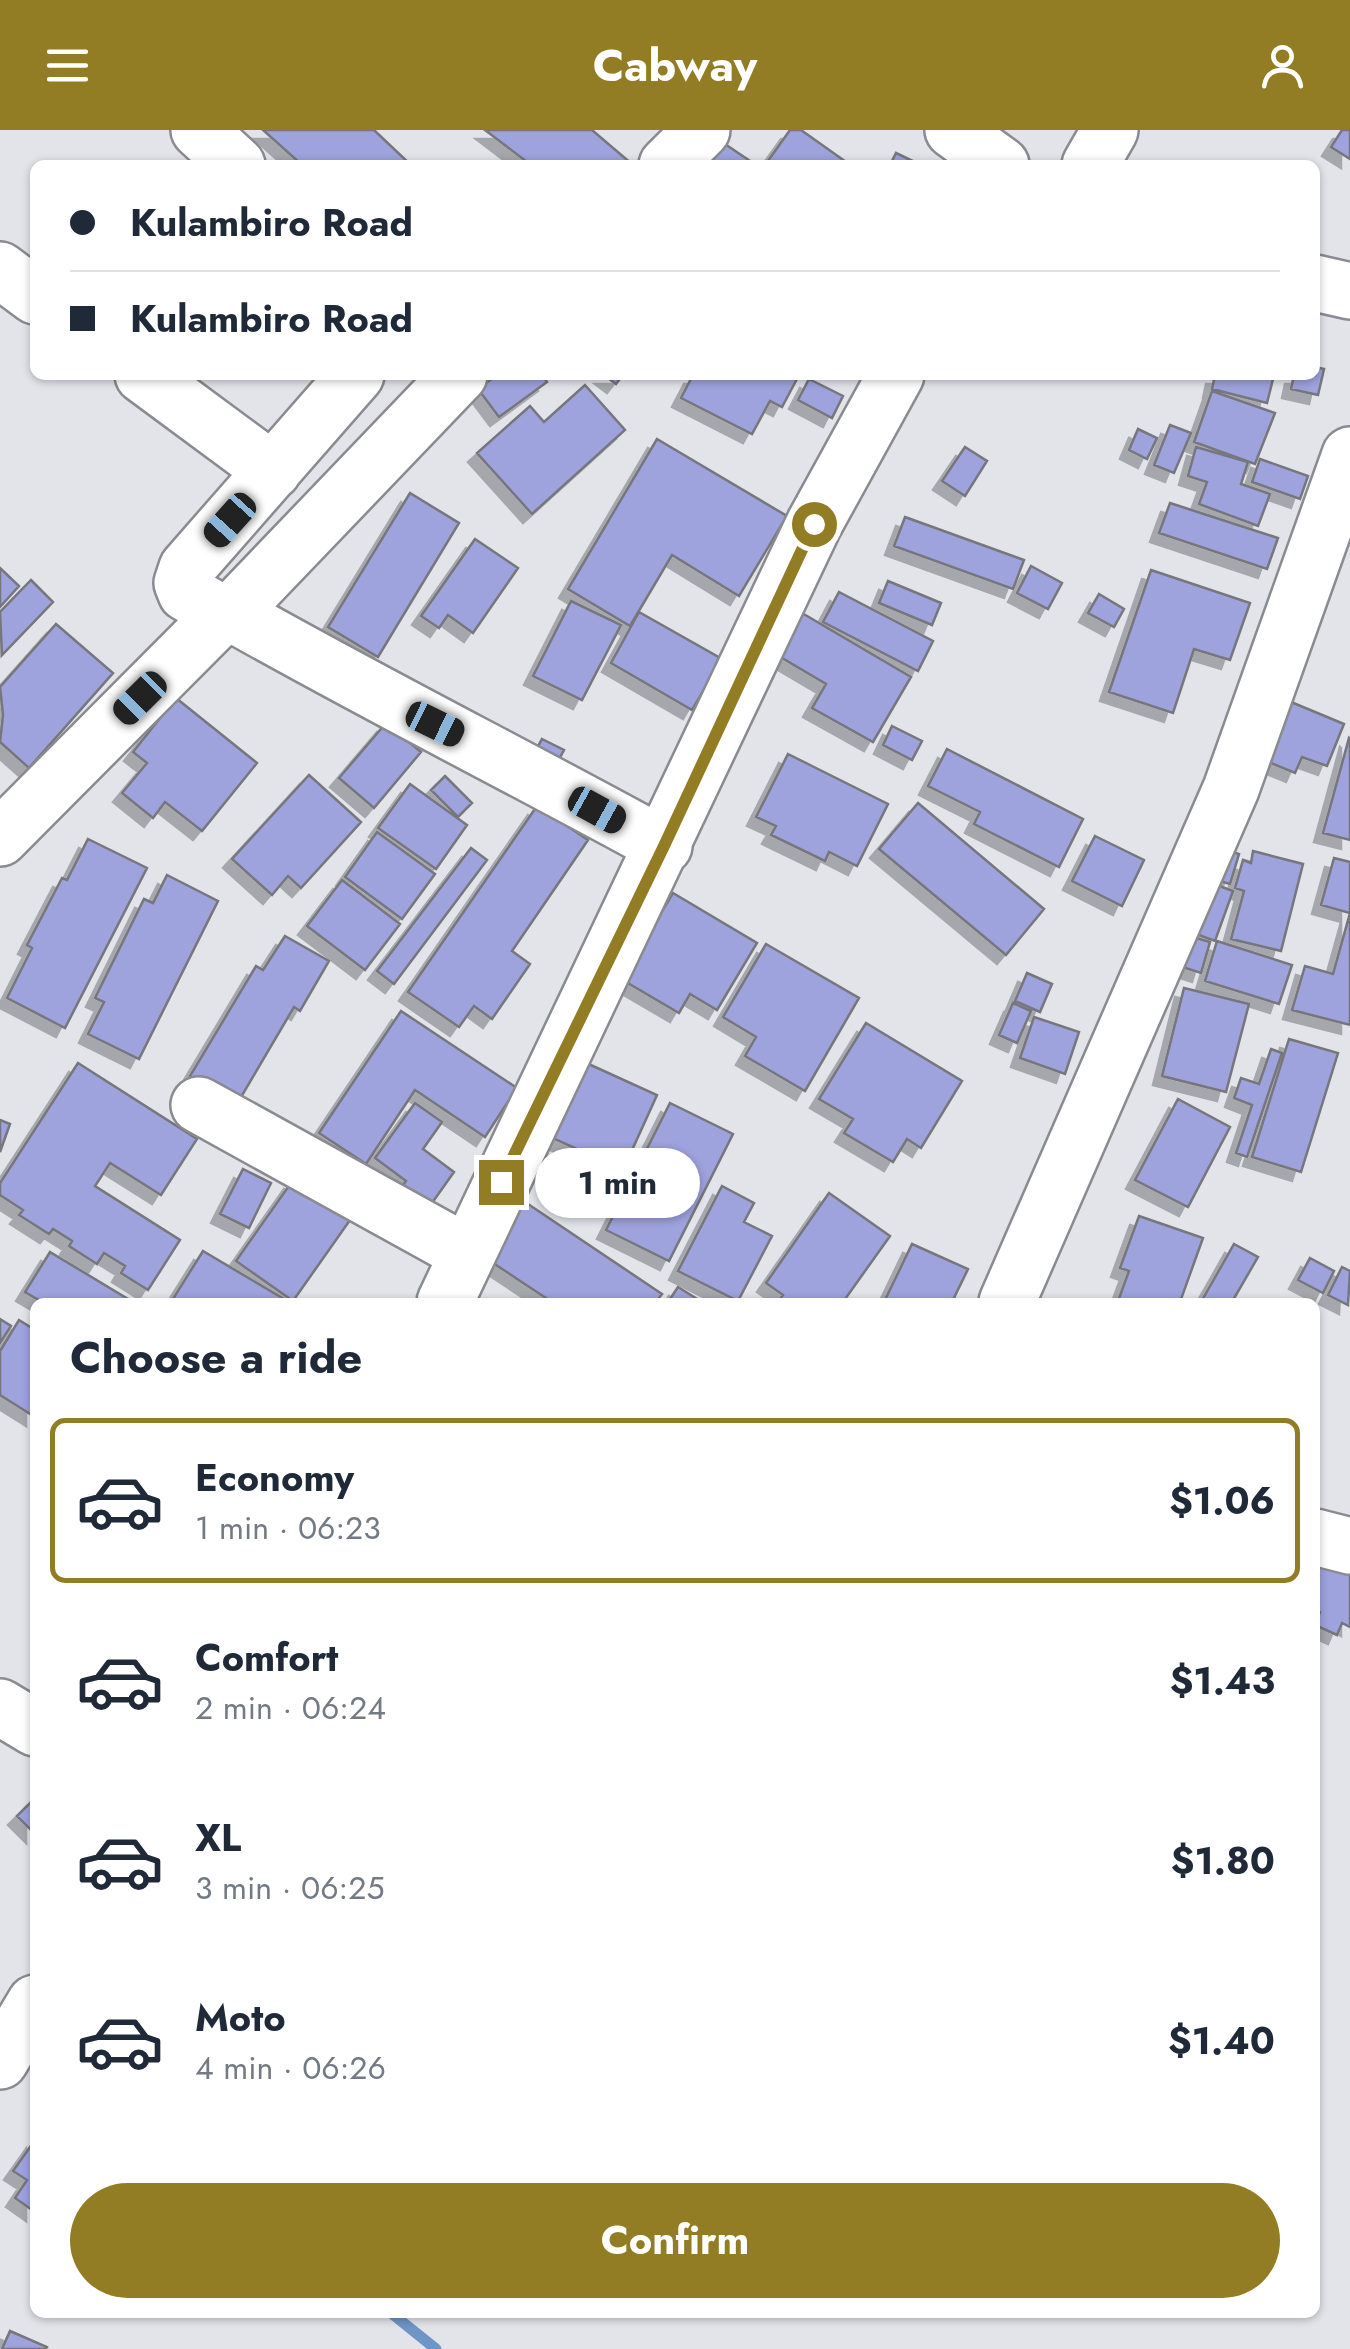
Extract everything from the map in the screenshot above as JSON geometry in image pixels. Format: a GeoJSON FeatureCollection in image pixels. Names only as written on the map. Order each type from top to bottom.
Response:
{"type":"FeatureCollection","features":[{"type":"Feature","properties":{"kind":"street"},"geometry":{"type":"LineString","coordinates":[[199,130],[232,160]]}},
{"type":"Feature","properties":{"kind":"street"},"geometry":{"type":"LineString","coordinates":[[672,160],[702,130]]}},
{"type":"Feature","properties":{"kind":"street"},"geometry":{"type":"LineString","coordinates":[[953,130],[994,160]]}},
{"type":"Feature","properties":{"kind":"street"},"geometry":{"type":"LineString","coordinates":[[1093,160],[1110,130]]}},
{"type":"Feature","properties":{"kind":"street"},"geometry":{"type":"LineString","coordinates":[[0,270],[30,292]]}},
{"type":"Feature","properties":{"kind":"street"},"geometry":{"type":"LineString","coordinates":[[1320,284],[1350,292]]}},
{"type":"Feature","properties":{"kind":"street"},"geometry":{"type":"LineString","coordinates":[[150,380],[272,470]]}},
{"type":"Feature","properties":{"kind":"street"},"geometry":{"type":"LineString","coordinates":[[352,380],[187,568],[182,583],[186,593],[372,693],[499,755],[664,846]]}},
{"type":"Feature","properties":{"kind":"street"},"geometry":{"type":"LineString","coordinates":[[199,1105],[456,1288],[814,524],[893,380]]}},
{"type":"Feature","properties":{"kind":"street"},"geometry":{"type":"LineString","coordinates":[[0,838],[227,613],[439,381]]}},
{"type":"Feature","properties":{"kind":"street"},"geometry":{"type":"LineString","coordinates":[[1009,1298],[1231,789],[1350,455]]}},
{"type":"Feature","properties":{"kind":"street"},"geometry":{"type":"LineString","coordinates":[[1320,1537],[1350,1546]]}},
{"type":"Feature","properties":{"kind":"street"},"geometry":{"type":"LineString","coordinates":[[0,1707],[30,1725]]}},
{"type":"Feature","properties":{"kind":"street"},"geometry":{"type":"LineString","coordinates":[[0,2061],[30,2012]]}},
{"type":"Feature","properties":{"kind":"building"},"geometry":{"type":"Polygon","coordinates":[[[263,130],[374,130],[406,160],[296,160],[263,130]]]}},
{"type":"Feature","properties":{"kind":"building"},"geometry":{"type":"Polygon","coordinates":[[[485,130],[592,130],[627,160],[524,160],[485,130]]]}},
{"type":"Feature","properties":{"kind":"building"},"geometry":{"type":"Polygon","coordinates":[[[790,130],[801,130],[843,160],[769,160],[790,130]]]}},
{"type":"Feature","properties":{"kind":"building"},"geometry":{"type":"Polygon","coordinates":[[[1342,130],[1350,130],[1350,159],[1331,147],[1342,130]]]}},
{"type":"Feature","properties":{"kind":"building"},"geometry":{"type":"Polygon","coordinates":[[[722,142],[749,160],[709,160],[722,142]]]}},
{"type":"Feature","properties":{"kind":"building"},"geometry":{"type":"Polygon","coordinates":[[[896,153],[911,160],[892,160],[896,153]]]}},
{"type":"Feature","properties":{"kind":"building"},"geometry":{"type":"Polygon","coordinates":[[[1320,368],[1324,369],[1318,395],[1291,389],[1293,380],[1320,380],[1320,368]]]}},
{"type":"Feature","properties":{"kind":"building"},"geometry":{"type":"Polygon","coordinates":[[[490,380],[547,382],[499,417],[478,389],[490,380]]]}},
{"type":"Feature","properties":{"kind":"building"},"geometry":{"type":"Polygon","coordinates":[[[690,380],[796,380],[782,407],[770,401],[752,434],[681,398],[690,380]]]}},
{"type":"Feature","properties":{"kind":"building"},"geometry":{"type":"Polygon","coordinates":[[[808,380],[843,396],[832,418],[798,400],[808,380]]]}},
{"type":"Feature","properties":{"kind":"building"},"geometry":{"type":"Polygon","coordinates":[[[1214,380],[1273,380],[1267,403],[1212,389],[1214,380]]]}},
{"type":"Feature","properties":{"kind":"building"},"geometry":{"type":"Polygon","coordinates":[[[585,385],[625,430],[532,514],[477,453],[530,406],[544,422],[585,385]]]}},
{"type":"Feature","properties":{"kind":"building"},"geometry":{"type":"Polygon","coordinates":[[[1212,391],[1275,413],[1255,464],[1194,442],[1212,391]]]}},
{"type":"Feature","properties":{"kind":"building"},"geometry":{"type":"Polygon","coordinates":[[[1170,425],[1191,433],[1174,473],[1154,465],[1170,425]]]}},
{"type":"Feature","properties":{"kind":"building"},"geometry":{"type":"Polygon","coordinates":[[[1138,429],[1157,438],[1147,459],[1129,450],[1138,429]]]}},
{"type":"Feature","properties":{"kind":"building"},"geometry":{"type":"Polygon","coordinates":[[[657,439],[787,516],[739,596],[672,555],[630,626],[568,589],[657,439]]]}},
{"type":"Feature","properties":{"kind":"building"},"geometry":{"type":"Polygon","coordinates":[[[965,447],[987,461],[965,496],[942,481],[965,447]]]}},
{"type":"Feature","properties":{"kind":"building"},"geometry":{"type":"Polygon","coordinates":[[[1196,447],[1248,462],[1241,484],[1270,494],[1258,526],[1199,504],[1207,482],[1188,476],[1196,447]]]}},
{"type":"Feature","properties":{"kind":"building"},"geometry":{"type":"Polygon","coordinates":[[[1260,459],[1308,476],[1300,499],[1252,482],[1260,459]]]}},
{"type":"Feature","properties":{"kind":"building"},"geometry":{"type":"Polygon","coordinates":[[[410,493],[459,523],[378,657],[328,627],[410,493]]]}},
{"type":"Feature","properties":{"kind":"building"},"geometry":{"type":"Polygon","coordinates":[[[1170,503],[1278,538],[1267,569],[1159,533],[1170,503]]]}},
{"type":"Feature","properties":{"kind":"building"},"geometry":{"type":"Polygon","coordinates":[[[905,517],[1024,560],[1013,589],[894,546],[905,517]]]}},
{"type":"Feature","properties":{"kind":"building"},"geometry":{"type":"Polygon","coordinates":[[[475,539],[518,568],[473,633],[448,615],[439,628],[421,616],[475,539]]]}},
{"type":"Feature","properties":{"kind":"building"},"geometry":{"type":"Polygon","coordinates":[[[1031,566],[1062,583],[1048,609],[1017,593],[1031,566]]]}},
{"type":"Feature","properties":{"kind":"building"},"geometry":{"type":"Polygon","coordinates":[[[0,568],[19,586],[0,607],[0,568]]]}},
{"type":"Feature","properties":{"kind":"building"},"geometry":{"type":"Polygon","coordinates":[[[1151,570],[1250,603],[1230,660],[1194,649],[1173,713],[1109,692],[1151,570]]]}},
{"type":"Feature","properties":{"kind":"building"},"geometry":{"type":"Polygon","coordinates":[[[31,580],[53,602],[2,655],[0,612],[31,580]]]}},
{"type":"Feature","properties":{"kind":"building"},"geometry":{"type":"Polygon","coordinates":[[[888,581],[941,603],[932,625],[879,603],[888,581]]]}},
{"type":"Feature","properties":{"kind":"building"},"geometry":{"type":"Polygon","coordinates":[[[839,592],[933,641],[918,671],[823,622],[839,592]]]}},
{"type":"Feature","properties":{"kind":"building"},"geometry":{"type":"Polygon","coordinates":[[[1099,594],[1124,609],[1114,627],[1088,613],[1099,594]]]}},
{"type":"Feature","properties":{"kind":"building"},"geometry":{"type":"Polygon","coordinates":[[[571,601],[621,625],[582,700],[533,676],[571,601]]]}},
{"type":"Feature","properties":{"kind":"building"},"geometry":{"type":"Polygon","coordinates":[[[639,612],[722,659],[692,710],[611,663],[639,612]]]}},
{"type":"Feature","properties":{"kind":"building"},"geometry":{"type":"Polygon","coordinates":[[[802,613],[911,677],[873,742],[812,708],[826,684],[777,655],[802,613]]]}},
{"type":"Feature","properties":{"kind":"building"},"geometry":{"type":"Polygon","coordinates":[[[56,624],[113,673],[29,768],[0,742],[0,687],[56,624]]]}},
{"type":"Feature","properties":{"kind":"building"},"geometry":{"type":"Polygon","coordinates":[[[1279,697],[1344,724],[1327,766],[1302,757],[1295,773],[1254,756],[1279,697]]]}},
{"type":"Feature","properties":{"kind":"building"},"geometry":{"type":"Polygon","coordinates":[[[176,698],[257,763],[202,831],[165,802],[153,818],[122,793],[147,763],[133,752],[176,698]]]}},
{"type":"Feature","properties":{"kind":"building"},"geometry":{"type":"Polygon","coordinates":[[[386,723],[421,752],[374,808],[339,778],[386,723]]]}},
{"type":"Feature","properties":{"kind":"building"},"geometry":{"type":"Polygon","coordinates":[[[892,726],[922,741],[912,760],[883,745],[892,726]]]}},
{"type":"Feature","properties":{"kind":"building"},"geometry":{"type":"Polygon","coordinates":[[[542,739],[564,750],[551,774],[529,763],[542,739]]]}},
{"type":"Feature","properties":{"kind":"building"},"geometry":{"type":"Polygon","coordinates":[[[1350,739],[1350,840],[1323,833],[1350,739]]]}},
{"type":"Feature","properties":{"kind":"building"},"geometry":{"type":"Polygon","coordinates":[[[947,749],[1083,819],[1059,867],[974,824],[980,812],[928,786],[947,749]]]}},
{"type":"Feature","properties":{"kind":"building"},"geometry":{"type":"Polygon","coordinates":[[[788,754],[888,804],[857,866],[829,852],[825,861],[771,835],[776,826],[756,817],[788,754]]]}},
{"type":"Feature","properties":{"kind":"building"},"geometry":{"type":"Polygon","coordinates":[[[309,775],[361,822],[301,888],[288,876],[272,895],[232,859],[309,775]]]}},
{"type":"Feature","properties":{"kind":"building"},"geometry":{"type":"Polygon","coordinates":[[[445,776],[472,803],[458,817],[431,790],[445,776]]]}},
{"type":"Feature","properties":{"kind":"building"},"geometry":{"type":"Polygon","coordinates":[[[410,784],[467,825],[436,869],[378,828],[410,784]]]}},
{"type":"Feature","properties":{"kind":"building"},"geometry":{"type":"Polygon","coordinates":[[[918,803],[1044,909],[1006,955],[879,849],[918,803]]]}},
{"type":"Feature","properties":{"kind":"building"},"geometry":{"type":"Polygon","coordinates":[[[537,806],[588,840],[512,951],[530,964],[492,1019],[474,1006],[459,1027],[408,992],[537,806]]]}},
{"type":"Feature","properties":{"kind":"building"},"geometry":{"type":"Polygon","coordinates":[[[377,832],[435,874],[402,919],[345,877],[377,832]]]}},
{"type":"Feature","properties":{"kind":"building"},"geometry":{"type":"Polygon","coordinates":[[[1095,836],[1144,860],[1122,906],[1072,881],[1095,836]]]}},
{"type":"Feature","properties":{"kind":"building"},"geometry":{"type":"Polygon","coordinates":[[[88,839],[147,868],[65,1028],[7,998],[32,948],[27,945],[62,878],[67,880],[88,839]]]}},
{"type":"Feature","properties":{"kind":"building"},"geometry":{"type":"Polygon","coordinates":[[[1214,846],[1239,854],[1230,884],[1205,877],[1214,846]]]}},
{"type":"Feature","properties":{"kind":"building"},"geometry":{"type":"Polygon","coordinates":[[[471,848],[487,860],[394,984],[377,971],[471,848]]]}},
{"type":"Feature","properties":{"kind":"building"},"geometry":{"type":"Polygon","coordinates":[[[1253,851],[1303,864],[1281,951],[1231,939],[1244,891],[1235,888],[1243,860],[1251,863],[1253,851]]]}},
{"type":"Feature","properties":{"kind":"building"},"geometry":{"type":"Polygon","coordinates":[[[1334,858],[1350,862],[1350,913],[1321,905],[1334,858]]]}},
{"type":"Feature","properties":{"kind":"building"},"geometry":{"type":"Polygon","coordinates":[[[167,875],[218,901],[139,1059],[88,1034],[104,1002],[95,998],[144,899],[153,903],[167,875]]]}},
{"type":"Feature","properties":{"kind":"building"},"geometry":{"type":"Polygon","coordinates":[[[1198,878],[1233,891],[1215,941],[1180,928],[1198,878]]]}},
{"type":"Feature","properties":{"kind":"building"},"geometry":{"type":"Polygon","coordinates":[[[342,880],[400,924],[365,970],[307,926],[342,880]]]}},
{"type":"Feature","properties":{"kind":"building"},"geometry":{"type":"Polygon","coordinates":[[[673,893],[757,943],[717,1010],[690,994],[679,1013],[621,979],[673,893]]]}},
{"type":"Feature","properties":{"kind":"building"},"geometry":{"type":"Polygon","coordinates":[[[1350,913],[1350,1025],[1292,1010],[1305,966],[1333,974],[1350,913]]]}},
{"type":"Feature","properties":{"kind":"building"},"geometry":{"type":"Polygon","coordinates":[[[1180,933],[1210,942],[1201,973],[1170,963],[1180,933]]]}},
{"type":"Feature","properties":{"kind":"building"},"geometry":{"type":"Polygon","coordinates":[[[285,936],[329,961],[300,1011],[294,1007],[237,1104],[190,1076],[256,966],[263,970],[285,936]]]}},
{"type":"Feature","properties":{"kind":"building"},"geometry":{"type":"Polygon","coordinates":[[[1217,941],[1292,965],[1279,1004],[1205,981],[1217,941]]]}},
{"type":"Feature","properties":{"kind":"building"},"geometry":{"type":"Polygon","coordinates":[[[766,944],[859,998],[805,1091],[745,1056],[756,1037],[723,1017],[766,944]]]}},
{"type":"Feature","properties":{"kind":"building"},"geometry":{"type":"Polygon","coordinates":[[[1027,973],[1052,984],[1040,1012],[1015,1001],[1027,973]]]}},
{"type":"Feature","properties":{"kind":"building"},"geometry":{"type":"Polygon","coordinates":[[[1184,988],[1249,1004],[1226,1092],[1162,1076],[1184,988]]]}},
{"type":"Feature","properties":{"kind":"building"},"geometry":{"type":"Polygon","coordinates":[[[1013,1003],[1031,1011],[1017,1043],[999,1035],[1013,1003]]]}},
{"type":"Feature","properties":{"kind":"building"},"geometry":{"type":"Polygon","coordinates":[[[401,1011],[517,1088],[485,1137],[415,1090],[366,1164],[319,1133],[401,1011]]]}},
{"type":"Feature","properties":{"kind":"building"},"geometry":{"type":"Polygon","coordinates":[[[1034,1017],[1079,1032],[1065,1074],[1020,1058],[1034,1017]]]}},
{"type":"Feature","properties":{"kind":"building"},"geometry":{"type":"Polygon","coordinates":[[[866,1023],[962,1081],[921,1148],[907,1139],[893,1162],[844,1133],[853,1119],[819,1099],[866,1023]]]}},
{"type":"Feature","properties":{"kind":"building"},"geometry":{"type":"Polygon","coordinates":[[[1289,1039],[1338,1053],[1301,1172],[1252,1157],[1289,1039]]]}},
{"type":"Feature","properties":{"kind":"building"},"geometry":{"type":"Polygon","coordinates":[[[1271,1049],[1282,1053],[1247,1157],[1236,1153],[1252,1105],[1234,1098],[1241,1078],[1259,1084],[1271,1049]]]}},
{"type":"Feature","properties":{"kind":"building"},"geometry":{"type":"Polygon","coordinates":[[[582,1061],[657,1095],[623,1170],[548,1136],[582,1061]]]}},
{"type":"Feature","properties":{"kind":"building"},"geometry":{"type":"Polygon","coordinates":[[[78,1063],[197,1139],[161,1195],[110,1163],[95,1186],[180,1240],[148,1290],[121,1273],[125,1266],[104,1253],[97,1264],[69,1246],[72,1241],[53,1229],[49,1234],[19,1215],[23,1210],[0,1195],[0,1183],[78,1063]]]}},
{"type":"Feature","properties":{"kind":"building"},"geometry":{"type":"Polygon","coordinates":[[[1178,1099],[1230,1127],[1188,1207],[1135,1180],[1178,1099]]]}},
{"type":"Feature","properties":{"kind":"building"},"geometry":{"type":"Polygon","coordinates":[[[415,1103],[442,1122],[423,1149],[454,1172],[422,1217],[394,1197],[406,1181],[375,1158],[415,1103]]]}},
{"type":"Feature","properties":{"kind":"building"},"geometry":{"type":"Polygon","coordinates":[[[670,1103],[733,1134],[669,1261],[606,1230],[670,1103]]]}},
{"type":"Feature","properties":{"kind":"building"},"geometry":{"type":"Polygon","coordinates":[[[0,1120],[10,1124],[0,1152],[0,1120]]]}},
{"type":"Feature","properties":{"kind":"building"},"geometry":{"type":"Polygon","coordinates":[[[243,1169],[271,1183],[249,1228],[220,1214],[243,1169]]]}},
{"type":"Feature","properties":{"kind":"building"},"geometry":{"type":"Polygon","coordinates":[[[293,1180],[350,1220],[295,1298],[289,1298],[236,1261],[293,1180]]]}},
{"type":"Feature","properties":{"kind":"building"},"geometry":{"type":"Polygon","coordinates":[[[722,1186],[754,1203],[744,1222],[772,1236],[740,1298],[732,1298],[678,1271],[722,1186]]]}},
{"type":"Feature","properties":{"kind":"building"},"geometry":{"type":"Polygon","coordinates":[[[829,1193],[890,1236],[846,1298],[781,1298],[783,1295],[766,1283],[829,1193]]]}},
{"type":"Feature","properties":{"kind":"building"},"geometry":{"type":"Polygon","coordinates":[[[525,1202],[662,1294],[659,1298],[546,1298],[487,1259],[525,1202]]]}},
{"type":"Feature","properties":{"kind":"building"},"geometry":{"type":"Polygon","coordinates":[[[1139,1216],[1203,1238],[1181,1298],[1119,1298],[1129,1271],[1120,1268],[1139,1216]]]}},
{"type":"Feature","properties":{"kind":"building"},"geometry":{"type":"Polygon","coordinates":[[[912,1244],[968,1269],[954,1298],[886,1298],[912,1244]]]}},
{"type":"Feature","properties":{"kind":"building"},"geometry":{"type":"Polygon","coordinates":[[[1234,1244],[1258,1257],[1234,1298],[1203,1298],[1234,1244]]]}},
{"type":"Feature","properties":{"kind":"building"},"geometry":{"type":"Polygon","coordinates":[[[203,1251],[282,1298],[174,1298],[203,1251]]]}},
{"type":"Feature","properties":{"kind":"building"},"geometry":{"type":"Polygon","coordinates":[[[50,1252],[126,1298],[35,1298],[25,1292],[50,1252]]]}},
{"type":"Feature","properties":{"kind":"building"},"geometry":{"type":"Polygon","coordinates":[[[1310,1258],[1334,1271],[1323,1293],[1298,1280],[1310,1258]]]}},
{"type":"Feature","properties":{"kind":"building"},"geometry":{"type":"Polygon","coordinates":[[[1342,1267],[1350,1271],[1348,1305],[1328,1295],[1342,1267]]]}},
{"type":"Feature","properties":{"kind":"building"},"geometry":{"type":"Polygon","coordinates":[[[678,1287],[696,1298],[671,1298],[678,1287]]]}},
{"type":"Feature","properties":{"kind":"building"},"geometry":{"type":"Polygon","coordinates":[[[0,1319],[11,1326],[0,1343],[0,1319]]]}},
{"type":"Feature","properties":{"kind":"building"},"geometry":{"type":"Polygon","coordinates":[[[19,1320],[30,1327],[30,1414],[0,1395],[0,1351],[19,1320]]]}},
{"type":"Feature","properties":{"kind":"building"},"geometry":{"type":"Polygon","coordinates":[[[1320,1565],[1350,1568],[1350,1627],[1342,1623],[1337,1635],[1320,1627],[1320,1565]]]}},
{"type":"Feature","properties":{"kind":"building"},"geometry":{"type":"Polygon","coordinates":[[[30,1803],[30,1829],[17,1816],[30,1803]]]}},
{"type":"Feature","properties":{"kind":"building"},"geometry":{"type":"Polygon","coordinates":[[[30,2147],[30,2208],[15,2198],[27,2180],[13,2171],[30,2147]]]}},
{"type":"Feature","properties":{"kind":"building"},"geometry":{"type":"Polygon","coordinates":[[[10,2331],[47,2347],[2,2349],[10,2331]]]}},
{"type":"Feature","properties":{"kind":"waterway"},"geometry":{"type":"LineString","coordinates":[[397,2318],[436,2349]]}},
{"type":"Feature","properties":{"kind":"route"},"geometry":{"type":"LineString","coordinates":[[501,1182],[814,524]]}}]}
